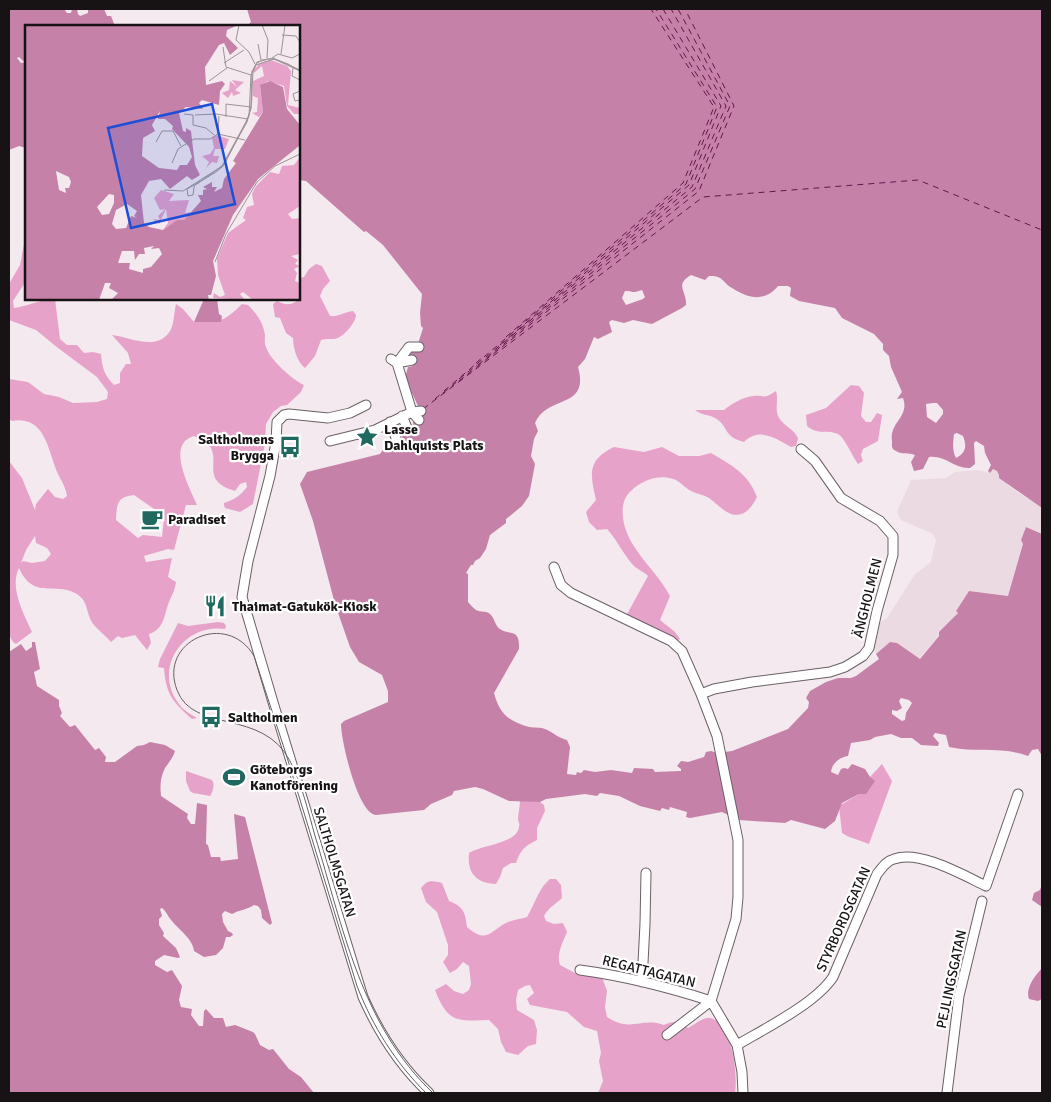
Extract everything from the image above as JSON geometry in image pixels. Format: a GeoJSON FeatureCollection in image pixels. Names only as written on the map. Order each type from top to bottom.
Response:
{"type":"FeatureCollection","features":[{"type":"Feature","properties":{"kind":"street"},"geometry":{"type":"LineString","coordinates":[[394,361],[409,347],[419,347]]}},
{"type":"Feature","properties":{"kind":"street"},"geometry":{"type":"LineString","coordinates":[[394,361],[412,360]]}},
{"type":"Feature","properties":{"kind":"street"},"geometry":{"type":"LineString","coordinates":[[330,441],[375,430],[402,416],[417,414],[394,361]]}},
{"type":"Feature","properties":{"kind":"street","name":"SALTHOLMSGATAN"},"geometry":{"type":"LineString","coordinates":[[366,405],[350,413],[328,418],[289,414],[284,415],[277,422],[273,462],[248,561],[242,597],[310,827],[363,997],[390,1047],[408,1071],[429,1093]]}},
{"type":"Feature","properties":{"kind":"street"},"geometry":{"type":"LineString","coordinates":[[402,416],[408,430]]}},
{"type":"Feature","properties":{"kind":"street"},"geometry":{"type":"LineString","coordinates":[[390,422],[396,438]]}},
{"type":"Feature","properties":{"kind":"street","name":"ÄNGHOLMEN"},"geometry":{"type":"LineString","coordinates":[[701,694],[714,688],[839,669],[863,656],[869,648],[893,555],[893,536],[880,521],[841,498],[815,461],[801,449]]}},
{"type":"Feature","properties":{"kind":"street"},"geometry":{"type":"LineString","coordinates":[[554,568],[561,585],[570,593],[671,641],[682,651],[717,736],[738,840],[738,910],[710,1001],[667,1035]]}},
{"type":"Feature","properties":{"kind":"street","name":"STYRBORDSGATAN"},"geometry":{"type":"LineString","coordinates":[[737,1046],[814,998],[829,984],[834,977],[877,874],[885,864],[904,857],[936,862],[986,886],[1018,794]]}},
{"type":"Feature","properties":{"kind":"street"},"geometry":{"type":"LineString","coordinates":[[642,982],[646,924],[646,873]]}},
{"type":"Feature","properties":{"kind":"street","name":"PEJLINGSGATAN"},"geometry":{"type":"LineString","coordinates":[[947,1093],[959,996],[982,901]]}},
{"type":"Feature","properties":{"kind":"street","name":"REGATTAGATAN"},"geometry":{"type":"LineString","coordinates":[[580,970],[605,973],[676,990],[710,1001]]}},
{"type":"Feature","properties":{"kind":"street"},"geometry":{"type":"LineString","coordinates":[[710,1001],[737,1046],[742,1072],[742,1093]]}},
{"type":"Feature","properties":{"kind":"shaded area"},"geometry":{"type":"Polygon","coordinates":[[[9,9],[64,9],[67,13],[71,13],[72,9],[77,9],[80,16],[88,13],[88,9],[104,9],[107,16],[111,16],[115,25],[25,25],[25,60],[23,61],[19,57],[17,58],[21,63],[25,62],[25,148],[19,146],[9,150],[9,9]]]}},
{"type":"Feature","properties":{"kind":"shaded area"},"geometry":{"type":"Polygon","coordinates":[[[247,9],[1042,9],[1042,508],[999,478],[997,471],[993,469],[990,473],[988,471],[991,465],[984,446],[976,441],[974,443],[975,464],[970,468],[964,468],[940,458],[929,457],[923,469],[914,471],[911,462],[915,455],[898,452],[892,447],[893,429],[902,415],[904,405],[903,398],[897,399],[902,392],[891,367],[889,356],[883,350],[883,344],[874,334],[842,318],[835,308],[799,301],[790,296],[791,288],[788,286],[778,286],[768,295],[756,297],[738,292],[717,277],[709,276],[705,280],[691,275],[682,285],[686,305],[682,308],[652,324],[633,320],[624,323],[612,320],[609,322],[612,332],[598,339],[594,337],[585,359],[578,367],[580,381],[578,390],[573,396],[541,414],[535,423],[538,431],[534,439],[531,456],[535,464],[529,496],[522,506],[506,519],[506,523],[490,535],[486,549],[466,573],[468,574],[468,602],[476,610],[489,613],[500,629],[516,635],[519,642],[519,649],[494,693],[499,707],[506,716],[516,722],[529,727],[543,728],[567,740],[570,747],[567,774],[576,775],[577,772],[581,773],[584,770],[595,772],[611,770],[632,773],[634,768],[653,769],[655,772],[681,771],[677,766],[681,761],[688,762],[704,757],[706,752],[711,751],[717,753],[732,751],[788,729],[808,708],[809,702],[806,698],[810,691],[838,678],[856,676],[879,659],[876,654],[890,642],[897,643],[920,659],[939,636],[939,632],[958,613],[956,611],[969,591],[1008,596],[1023,544],[1021,540],[1026,527],[1042,534],[1042,756],[1038,749],[1032,750],[1028,756],[1008,751],[969,750],[949,747],[946,735],[935,733],[933,736],[939,743],[938,746],[921,745],[912,738],[901,738],[891,734],[851,743],[848,756],[837,761],[831,772],[838,775],[841,769],[848,769],[852,764],[865,769],[875,781],[866,794],[859,794],[842,803],[835,821],[825,829],[791,820],[785,823],[739,820],[722,812],[690,818],[686,817],[687,812],[670,807],[669,810],[662,808],[660,811],[640,806],[619,796],[600,793],[597,796],[585,794],[546,799],[540,802],[509,801],[475,787],[454,791],[452,795],[431,804],[424,810],[376,815],[369,812],[363,803],[352,776],[347,760],[341,724],[388,702],[388,691],[382,675],[359,662],[350,647],[335,604],[313,521],[300,484],[307,472],[380,454],[385,447],[390,446],[389,439],[402,438],[401,431],[414,429],[413,422],[424,419],[405,378],[408,367],[413,366],[411,354],[408,354],[410,349],[416,352],[419,350],[418,344],[423,328],[421,326],[420,313],[422,294],[383,245],[366,231],[364,232],[306,181],[300,180],[300,25],[248,25],[251,22],[247,9]],[[642,290],[634,292],[625,291],[622,298],[626,305],[643,299],[645,297],[642,290]],[[937,403],[926,404],[927,417],[936,423],[943,414],[943,410],[937,403]],[[957,433],[954,434],[953,443],[956,458],[965,449],[963,436],[957,433]],[[901,698],[899,701],[902,708],[897,711],[892,710],[892,714],[902,721],[905,720],[906,713],[912,703],[901,698]]]}},
{"type":"Feature","properties":{"kind":"shaded area"},"geometry":{"type":"Polygon","coordinates":[[[25,239],[25,283],[13,301],[14,308],[45,300],[55,300],[60,339],[67,345],[77,345],[84,353],[93,352],[101,354],[104,371],[114,385],[120,383],[120,373],[126,364],[131,364],[128,353],[112,335],[143,342],[158,341],[170,331],[176,304],[194,322],[202,322],[225,318],[242,304],[248,305],[259,318],[264,330],[265,346],[276,363],[304,385],[301,392],[287,405],[281,406],[273,412],[266,424],[265,443],[253,504],[240,512],[225,508],[224,503],[234,499],[242,492],[247,487],[246,482],[240,484],[235,491],[217,481],[214,476],[212,450],[204,441],[194,436],[186,441],[181,448],[180,457],[185,478],[197,505],[186,505],[174,550],[168,549],[144,556],[146,562],[172,558],[168,577],[176,582],[161,625],[149,634],[151,643],[147,650],[135,635],[122,638],[118,636],[111,642],[91,621],[80,596],[67,590],[37,587],[25,578],[19,568],[16,576],[17,592],[32,632],[16,644],[9,635],[9,461],[22,478],[35,510],[36,504],[48,489],[55,497],[63,499],[67,496],[48,446],[39,429],[23,421],[12,421],[9,419],[9,379],[28,382],[44,394],[59,397],[73,403],[97,402],[107,399],[108,392],[97,377],[36,330],[9,320],[9,284],[20,265],[25,239]],[[134,495],[121,500],[116,520],[138,538],[143,535],[162,537],[164,519],[160,513],[134,495]],[[35,536],[26,550],[21,563],[23,561],[32,563],[45,561],[51,554],[47,548],[36,543],[35,536]]]}},
{"type":"Feature","properties":{"kind":"shaded area"},"geometry":{"type":"Polygon","coordinates":[[[316,264],[322,266],[330,281],[320,296],[330,316],[353,311],[356,318],[341,336],[336,339],[321,340],[315,356],[305,368],[296,354],[293,338],[286,333],[280,318],[275,317],[273,304],[277,301],[290,304],[300,300],[300,278],[304,277],[309,269],[316,264]]]}},
{"type":"Feature","properties":{"kind":"shaded area"},"geometry":{"type":"Polygon","coordinates":[[[204,300],[217,300],[219,314],[222,316],[221,322],[194,322],[204,300]]]}},
{"type":"Feature","properties":{"kind":"shaded area"},"geometry":{"type":"Polygon","coordinates":[[[851,385],[859,386],[864,393],[861,416],[866,422],[871,422],[877,413],[882,415],[878,441],[863,449],[861,455],[863,461],[858,464],[841,436],[811,429],[807,426],[806,415],[826,408],[851,385]]]}},
{"type":"Feature","properties":{"kind":"shaded area"},"geometry":{"type":"Polygon","coordinates":[[[776,391],[779,418],[798,438],[796,446],[791,447],[762,435],[756,435],[744,442],[737,440],[729,434],[718,420],[695,410],[724,410],[745,398],[766,396],[776,391]]]}},
{"type":"Feature","properties":{"kind":"shaded area"},"geometry":{"type":"Polygon","coordinates":[[[614,447],[644,452],[662,447],[679,456],[699,456],[711,453],[738,470],[749,482],[757,497],[750,508],[744,513],[731,514],[709,498],[691,491],[680,482],[662,477],[645,481],[627,495],[623,506],[625,528],[636,550],[670,596],[660,620],[675,632],[680,639],[677,641],[626,616],[648,576],[631,563],[607,529],[597,530],[589,522],[586,512],[596,500],[592,483],[595,463],[599,457],[614,447]]]}},
{"type":"Feature","properties":{"kind":"shaded area"},"geometry":{"type":"Polygon","coordinates":[[[992,469],[997,471],[1009,486],[1042,508],[1042,534],[1026,527],[1021,540],[1024,544],[1008,596],[969,591],[956,610],[958,612],[919,659],[897,644],[890,642],[876,654],[867,632],[887,618],[915,574],[931,562],[936,540],[933,534],[901,520],[897,512],[911,480],[946,478],[955,472],[977,470],[990,473],[992,469]]]}},
{"type":"Feature","properties":{"kind":"shaded area"},"geometry":{"type":"Polygon","coordinates":[[[178,623],[188,626],[224,623],[225,629],[210,629],[196,633],[176,651],[171,663],[169,677],[172,690],[181,706],[197,718],[192,719],[175,703],[169,692],[164,668],[158,667],[160,659],[178,623]]]}},
{"type":"Feature","properties":{"kind":"shaded area"},"geometry":{"type":"Polygon","coordinates":[[[32,642],[35,642],[40,669],[34,672],[37,686],[59,700],[62,713],[60,716],[70,727],[75,725],[95,750],[99,748],[106,757],[105,762],[115,762],[137,746],[150,742],[165,745],[175,751],[162,775],[161,796],[188,814],[187,818],[191,824],[195,824],[197,803],[207,805],[206,844],[208,845],[211,857],[220,857],[221,861],[238,859],[234,814],[245,817],[272,923],[270,925],[262,918],[261,910],[258,906],[254,905],[232,914],[225,911],[222,914],[223,922],[228,931],[233,935],[226,937],[223,948],[216,955],[204,957],[194,951],[191,943],[162,908],[160,909],[162,916],[159,919],[159,925],[164,933],[163,936],[176,948],[180,957],[164,955],[155,961],[155,965],[167,972],[172,970],[182,986],[179,1000],[181,1007],[192,1009],[191,1015],[199,1026],[203,1026],[204,1011],[206,1009],[214,1018],[223,1018],[226,1027],[235,1025],[253,1032],[260,1045],[269,1050],[273,1049],[289,1069],[301,1077],[314,1093],[9,1093],[9,652],[21,644],[26,651],[32,647],[32,642]]]}},
{"type":"Feature","properties":{"kind":"shaded area"},"geometry":{"type":"Polygon","coordinates":[[[882,764],[892,781],[869,844],[842,833],[839,806],[859,794],[870,777],[882,764]]]}},
{"type":"Feature","properties":{"kind":"shaded area"},"geometry":{"type":"Polygon","coordinates":[[[186,771],[212,780],[213,788],[210,796],[190,791],[186,781],[186,771]]]}},
{"type":"Feature","properties":{"kind":"shaded area"},"geometry":{"type":"Polygon","coordinates":[[[520,800],[540,802],[544,805],[545,811],[537,828],[537,840],[524,848],[516,863],[511,863],[503,868],[496,884],[483,882],[474,876],[471,871],[469,853],[505,841],[517,833],[520,800]]]}},
{"type":"Feature","properties":{"kind":"shaded area"},"geometry":{"type":"Polygon","coordinates":[[[550,879],[556,879],[561,885],[562,898],[544,916],[546,921],[554,924],[563,923],[567,932],[559,952],[560,965],[575,973],[602,977],[607,991],[605,1007],[607,1017],[616,1022],[623,1024],[656,1023],[664,1025],[676,1022],[688,1028],[707,1018],[718,1022],[729,1039],[732,1051],[736,1075],[735,1093],[598,1093],[603,1081],[599,1061],[601,1053],[597,1031],[584,1027],[567,1012],[530,1005],[527,999],[534,993],[530,985],[518,990],[517,1010],[534,1020],[537,1030],[536,1044],[528,1046],[518,1055],[506,1052],[498,1029],[489,1020],[461,1020],[454,1018],[444,1009],[435,990],[446,984],[454,991],[463,994],[469,990],[471,984],[469,966],[463,962],[450,973],[443,962],[448,955],[448,945],[437,912],[426,902],[421,888],[425,883],[435,881],[442,883],[449,901],[458,905],[463,911],[467,927],[482,936],[490,934],[507,923],[527,917],[540,892],[550,879]]]}},
{"type":"Feature","properties":{"kind":"shaded area"},"geometry":{"type":"Polygon","coordinates":[[[1042,884],[1042,907],[1032,900],[1034,893],[1040,890],[1042,884]]]}},
{"type":"Feature","properties":{"kind":"shaded area"},"geometry":{"type":"Polygon","coordinates":[[[1042,968],[1042,999],[1038,1001],[1029,999],[1028,991],[1030,986],[1042,968]]]}},
{"type":"Feature","properties":{"kind":"ferry route"},"geometry":{"type":"LineString","coordinates":[[506,337],[683,183],[714,107],[651,9]]}},
{"type":"Feature","properties":{"kind":"ferry route"},"geometry":{"type":"LineString","coordinates":[[484,357],[686,184],[717,107],[656,9]]}},
{"type":"Feature","properties":{"kind":"ferry route"},"geometry":{"type":"LineString","coordinates":[[500,345],[689,185],[721,106],[663,9]]}},
{"type":"Feature","properties":{"kind":"ferry route"},"geometry":{"type":"LineString","coordinates":[[486,357],[692,187],[726,106],[671,9]]}},
{"type":"Feature","properties":{"kind":"ferry route"},"geometry":{"type":"LineString","coordinates":[[478,365],[695,189],[730,106],[678,9]]}},
{"type":"Feature","properties":{"kind":"ferry route"},"geometry":{"type":"LineString","coordinates":[[459,381],[699,191],[734,106],[685,9]]}},
{"type":"Feature","properties":{"kind":"ferry route"},"geometry":{"type":"LineString","coordinates":[[423,409],[703,197],[918,180],[1042,230]]}},
{"type":"Feature","properties":{"kind":"ferry route"},"geometry":{"type":"LineString","coordinates":[[476,363],[484,356]]}},
{"type":"Feature","properties":{"kind":"ferry route"},"geometry":{"type":"LineString","coordinates":[[477,364],[485,357]]}},
{"type":"Feature","properties":{"kind":"ferry route"},"geometry":{"type":"LineString","coordinates":[[444,391],[477,363]]}},
{"type":"Feature","properties":{"kind":"ferry route"},"geometry":{"type":"LineString","coordinates":[[459,379],[477,365]]}},
{"type":"Feature","properties":{"kind":"ferry route"},"geometry":{"type":"LineString","coordinates":[[443,393],[459,380]]}},
{"type":"Feature","properties":{"kind":"ferry route"},"geometry":{"type":"LineString","coordinates":[[435,399],[443,392]]}},
{"type":"Feature","properties":{"kind":"tram line"},"geometry":{"type":"LineString","coordinates":[[426,1093],[404,1069],[386,1043],[370,1016],[357,986],[286,754],[254,656],[242,642],[228,635],[213,634],[198,637],[186,646],[177,658],[174,673],[177,690],[185,704],[198,712],[247,727],[263,734],[278,745],[290,761],[304,798],[346,939],[371,1006],[388,1037],[408,1066],[433,1093]]}},
{"type":"Feature","properties":{"kind":"place","name":"Lasse Dahlquists Plats"},"geometry":{"type":"Point","coordinates":[367,437]}},
{"type":"Feature","properties":{"kind":"place","name":"Saltholmens Brygga"},"geometry":{"type":"Point","coordinates":[290,447]}},
{"type":"Feature","properties":{"kind":"place","name":"Paradiset"},"geometry":{"type":"Point","coordinates":[152,519]}},
{"type":"Feature","properties":{"kind":"place","name":"Thaimat-Gatukök-Kiosk"},"geometry":{"type":"Point","coordinates":[215,606]}},
{"type":"Feature","properties":{"kind":"place","name":"Saltholmen"},"geometry":{"type":"Point","coordinates":[211,717]}},
{"type":"Feature","properties":{"kind":"place","name":"Göteborgs Kanotförening"},"geometry":{"type":"Point","coordinates":[234,777]}}]}
